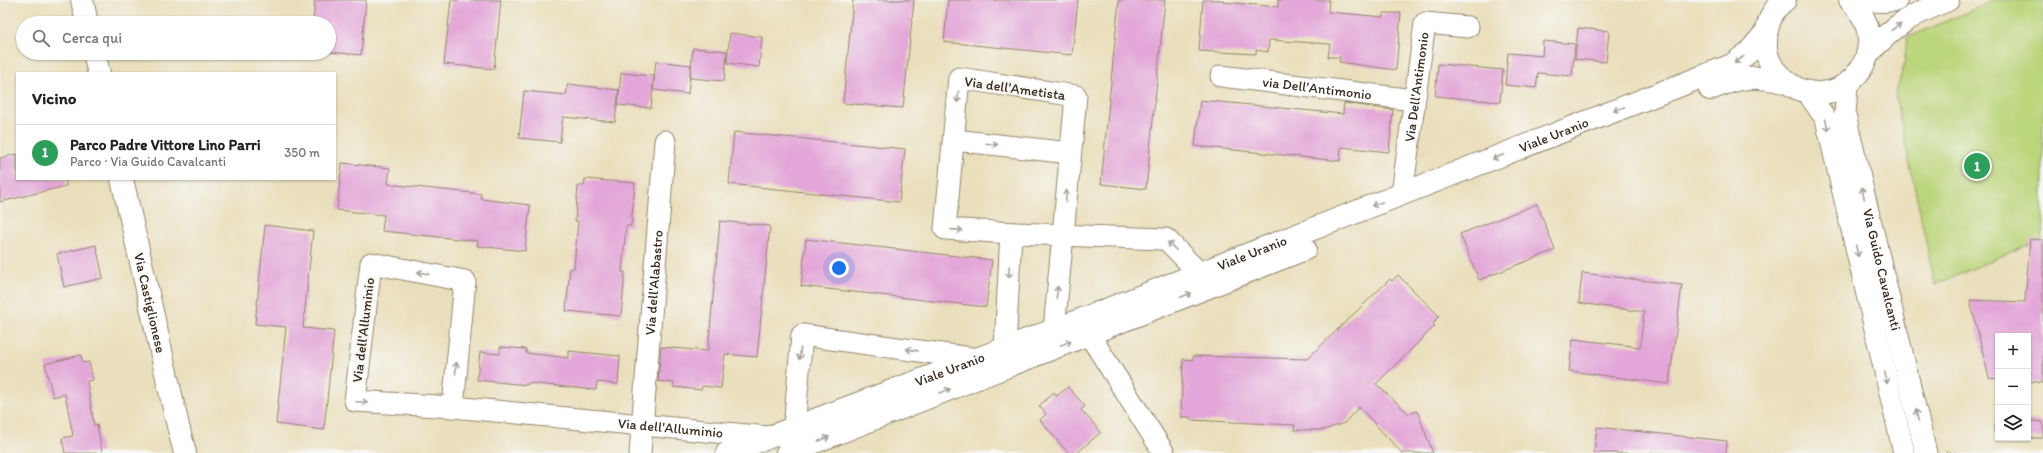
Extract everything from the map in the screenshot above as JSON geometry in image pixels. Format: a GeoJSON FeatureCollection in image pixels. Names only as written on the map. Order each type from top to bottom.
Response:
{"type":"FeatureCollection","features":[{"type":"Feature","properties":{"kind":"main road"},"geometry":{"type":"LineString","coordinates":[[82,0],[85,16]]}},
{"type":"Feature","properties":{"kind":"main road"},"geometry":{"type":"LineString","coordinates":[[1785,0],[1771,17],[1766,32],[1766,46],[1769,60],[1776,72],[1785,82]]}},
{"type":"Feature","properties":{"kind":"main road"},"geometry":{"type":"LineString","coordinates":[[1850,0],[1860,10],[1867,24],[1870,39],[1868,54]]}},
{"type":"Feature","properties":{"kind":"main road"},"geometry":{"type":"LineString","coordinates":[[1864,0],[1881,2],[1896,0]]}},
{"type":"Feature","properties":{"kind":"main road"},"geometry":{"type":"LineString","coordinates":[[1807,92],[1820,93],[1834,90],[1846,84],[1856,76],[1868,54],[1886,34],[1915,14],[1948,0]]}},
{"type":"Feature","properties":{"kind":"main road","name":"Viale Uranio"},"geometry":{"type":"LineString","coordinates":[[788,453],[1085,327],[1200,274],[1732,65],[1749,52],[1766,32]]}},
{"type":"Feature","properties":{"kind":"main road"},"geometry":{"type":"LineString","coordinates":[[96,60],[99,72]]}},
{"type":"Feature","properties":{"kind":"main road","name":"Viale Uranio"},"geometry":{"type":"LineString","coordinates":[[727,453],[1054,330],[1085,327],[1736,79],[1757,76],[1785,82],[1807,92]]}},
{"type":"Feature","properties":{"kind":"main road","name":"Via Castiglionese"},"geometry":{"type":"LineString","coordinates":[[122,180],[185,453]]}},
{"type":"Feature","properties":{"kind":"main road","name":"Via Castiglionese"},"geometry":{"type":"LineString","coordinates":[[178,426],[190,453]]}},
{"type":"Feature","properties":{"kind":"street","name":"Via Dell'Antimonio"},"geometry":{"type":"LineString","coordinates":[[1402,194],[1424,23],[1468,27]]}},
{"type":"Feature","properties":{"kind":"street","name":"via Dell'Antimonio"},"geometry":{"type":"LineString","coordinates":[[1221,76],[1414,100]]}},
{"type":"Feature","properties":{"kind":"street","name":"Via dell'Ametista"},"geometry":{"type":"LineString","coordinates":[[1054,330],[1063,235],[1070,153],[1076,96],[960,78],[945,229],[1063,235]]}},
{"type":"Feature","properties":{"kind":"street","name":"Via Guido Cavalcanti"},"geometry":{"type":"LineString","coordinates":[[1846,84],[1846,121],[1926,453]]}},
{"type":"Feature","properties":{"kind":"street","name":"Via Guido Cavalcanti"},"geometry":{"type":"LineString","coordinates":[[1807,92],[1826,119],[1904,453]]}},
{"type":"Feature","properties":{"kind":"street","name":"Via dell'Alabastro"},"geometry":{"type":"LineString","coordinates":[[640,453],[665,140]]}},
{"type":"Feature","properties":{"kind":"street"},"geometry":{"type":"LineString","coordinates":[[954,140],[1070,153]]}},
{"type":"Feature","properties":{"kind":"street"},"geometry":{"type":"LineString","coordinates":[[1005,349],[1011,233]]}},
{"type":"Feature","properties":{"kind":"street"},"geometry":{"type":"LineString","coordinates":[[1063,235],[1166,239],[1200,274]]}},
{"type":"Feature","properties":{"kind":"street","name":"Via dell'Alluminio"},"geometry":{"type":"LineString","coordinates":[[453,407],[465,281],[371,263],[355,401],[453,407],[769,438]]}},
{"type":"Feature","properties":{"kind":"street"},"geometry":{"type":"LineString","coordinates":[[1085,327],[1164,453]]}},
{"type":"Feature","properties":{"kind":"street"},"geometry":{"type":"LineString","coordinates":[[788,453],[794,428],[802,335],[978,359]]}},
{"type":"Feature","properties":{"kind":"green space"},"geometry":{"type":"Polygon","coordinates":[[[1995,0],[2043,0],[2043,238],[1935,285],[1895,94],[1904,66],[1907,38],[1995,0]]]}},
{"type":"Feature","properties":{"kind":"building"},"geometry":{"type":"Polygon","coordinates":[[[315,0],[366,0],[361,55],[336,53],[336,16],[314,16],[315,0]]]}},
{"type":"Feature","properties":{"kind":"building"},"geometry":{"type":"Polygon","coordinates":[[[451,0],[501,0],[494,69],[444,64],[451,0]]]}},
{"type":"Feature","properties":{"kind":"building"},"geometry":{"type":"Polygon","coordinates":[[[853,0],[914,0],[903,108],[843,103],[853,0]]]}},
{"type":"Feature","properties":{"kind":"building"},"geometry":{"type":"Polygon","coordinates":[[[948,0],[1078,0],[1072,55],[944,42],[948,0]]]}},
{"type":"Feature","properties":{"kind":"building"},"geometry":{"type":"Polygon","coordinates":[[[1119,0],[1165,0],[1146,189],[1101,184],[1119,0]]]}},
{"type":"Feature","properties":{"kind":"building"},"geometry":{"type":"Polygon","coordinates":[[[1203,0],[1223,0],[1223,2],[1278,7],[1278,0],[1329,0],[1328,12],[1383,17],[1383,13],[1401,13],[1396,70],[1339,62],[1340,57],[1328,57],[1330,44],[1269,40],[1268,52],[1256,50],[1256,54],[1199,51],[1203,0]]]}},
{"type":"Feature","properties":{"kind":"building"},"geometry":{"type":"Polygon","coordinates":[[[1578,28],[1609,31],[1606,62],[1575,59],[1578,28]]]}},
{"type":"Feature","properties":{"kind":"building"},"geometry":{"type":"Polygon","coordinates":[[[730,33],[762,37],[759,67],[727,63],[730,33]]]}},
{"type":"Feature","properties":{"kind":"building"},"geometry":{"type":"Polygon","coordinates":[[[1543,41],[1575,44],[1572,76],[1538,73],[1536,88],[1505,85],[1508,53],[1542,56],[1543,41]]]}},
{"type":"Feature","properties":{"kind":"building"},"geometry":{"type":"Polygon","coordinates":[[[693,48],[727,51],[724,81],[690,78],[693,48]]]}},
{"type":"Feature","properties":{"kind":"building"},"geometry":{"type":"Polygon","coordinates":[[[656,61],[691,65],[688,94],[653,90],[656,61]]]}},
{"type":"Feature","properties":{"kind":"building"},"geometry":{"type":"Polygon","coordinates":[[[1438,64],[1503,70],[1500,102],[1435,96],[1438,64]]]}},
{"type":"Feature","properties":{"kind":"building"},"geometry":{"type":"Polygon","coordinates":[[[621,73],[654,76],[651,108],[618,105],[621,73]]]}},
{"type":"Feature","properties":{"kind":"building"},"geometry":{"type":"Polygon","coordinates":[[[568,84],[619,90],[615,122],[563,117],[560,142],[519,138],[524,91],[566,95],[568,84]]]}},
{"type":"Feature","properties":{"kind":"building"},"geometry":{"type":"Polygon","coordinates":[[[1200,100],[1343,114],[1344,103],[1393,110],[1389,152],[1341,147],[1340,161],[1195,146],[1200,100]]]}},
{"type":"Feature","properties":{"kind":"building"},"geometry":{"type":"Polygon","coordinates":[[[734,132],[905,149],[899,202],[729,184],[734,132]]]}},
{"type":"Feature","properties":{"kind":"building"},"geometry":{"type":"Polygon","coordinates":[[[16,154],[16,180],[66,180],[66,186],[0,202],[0,158],[16,154]]]}},
{"type":"Feature","properties":{"kind":"building"},"geometry":{"type":"Polygon","coordinates":[[[342,163],[390,168],[388,184],[481,194],[481,199],[530,205],[525,251],[477,246],[478,241],[382,231],[384,215],[337,210],[342,163]]]}},
{"type":"Feature","properties":{"kind":"building"},"geometry":{"type":"Polygon","coordinates":[[[585,179],[635,183],[631,226],[626,226],[622,272],[625,272],[621,316],[566,311],[570,268],[574,268],[578,221],[575,221],[578,186],[584,186],[585,179]]]}},
{"type":"Feature","properties":{"kind":"building"},"geometry":{"type":"Polygon","coordinates":[[[1537,204],[1555,250],[1479,280],[1460,234],[1537,204]]]}},
{"type":"Feature","properties":{"kind":"building"},"geometry":{"type":"Polygon","coordinates":[[[720,221],[770,226],[757,357],[725,354],[721,388],[702,386],[701,390],[673,387],[674,383],[658,381],[661,347],[708,351],[720,221]]]}},
{"type":"Feature","properties":{"kind":"building"},"geometry":{"type":"Polygon","coordinates":[[[265,225],[313,231],[303,328],[334,331],[324,430],[276,424],[286,327],[255,324],[265,225]]]}},
{"type":"Feature","properties":{"kind":"building"},"geometry":{"type":"Polygon","coordinates":[[[806,239],[992,260],[986,307],[801,286],[806,239]]]}},
{"type":"Feature","properties":{"kind":"building"},"geometry":{"type":"Polygon","coordinates":[[[2030,239],[2043,240],[2043,383],[2031,381],[2031,333],[1995,333],[1995,379],[1989,378],[1970,300],[2025,302],[2030,239]]]}},
{"type":"Feature","properties":{"kind":"building"},"geometry":{"type":"Polygon","coordinates":[[[96,245],[103,278],[64,287],[57,254],[96,245]]]}},
{"type":"Feature","properties":{"kind":"building"},"geometry":{"type":"Polygon","coordinates":[[[1582,273],[1682,285],[1669,384],[1569,371],[1573,339],[1640,347],[1644,312],[1579,303],[1582,273]]]}},
{"type":"Feature","properties":{"kind":"building"},"geometry":{"type":"Polygon","coordinates":[[[1398,275],[1439,316],[1433,324],[1435,326],[1376,384],[1409,414],[1417,411],[1433,453],[1402,453],[1359,407],[1344,423],[1324,430],[1294,430],[1295,425],[1190,420],[1190,417],[1181,417],[1183,359],[1193,360],[1193,356],[1307,359],[1390,279],[1392,281],[1398,275]]]}},
{"type":"Feature","properties":{"kind":"building"},"geometry":{"type":"Polygon","coordinates":[[[500,347],[526,349],[526,353],[569,358],[569,351],[620,356],[618,384],[597,382],[596,390],[528,383],[527,385],[477,380],[480,352],[500,354],[500,347]]]}},
{"type":"Feature","properties":{"kind":"building"},"geometry":{"type":"Polygon","coordinates":[[[81,355],[83,363],[89,362],[93,380],[87,381],[94,425],[97,424],[102,453],[65,453],[62,438],[73,436],[65,394],[53,397],[45,364],[81,355]]]}},
{"type":"Feature","properties":{"kind":"building"},"geometry":{"type":"Polygon","coordinates":[[[1068,387],[1085,406],[1081,410],[1101,432],[1077,453],[1068,453],[1040,420],[1046,414],[1039,406],[1054,392],[1057,396],[1068,387]]]}},
{"type":"Feature","properties":{"kind":"building"},"geometry":{"type":"Polygon","coordinates":[[[2031,420],[2043,422],[2043,438],[2031,438],[2031,420]]]}},
{"type":"Feature","properties":{"kind":"building"},"geometry":{"type":"Polygon","coordinates":[[[1597,427],[1727,441],[1726,453],[1594,453],[1597,427]]]}},
{"type":"Feature","properties":{"kind":"place","name":"Parco Padre Vittore Lino Parri"},"geometry":{"type":"Point","coordinates":[1977,166]}}]}
